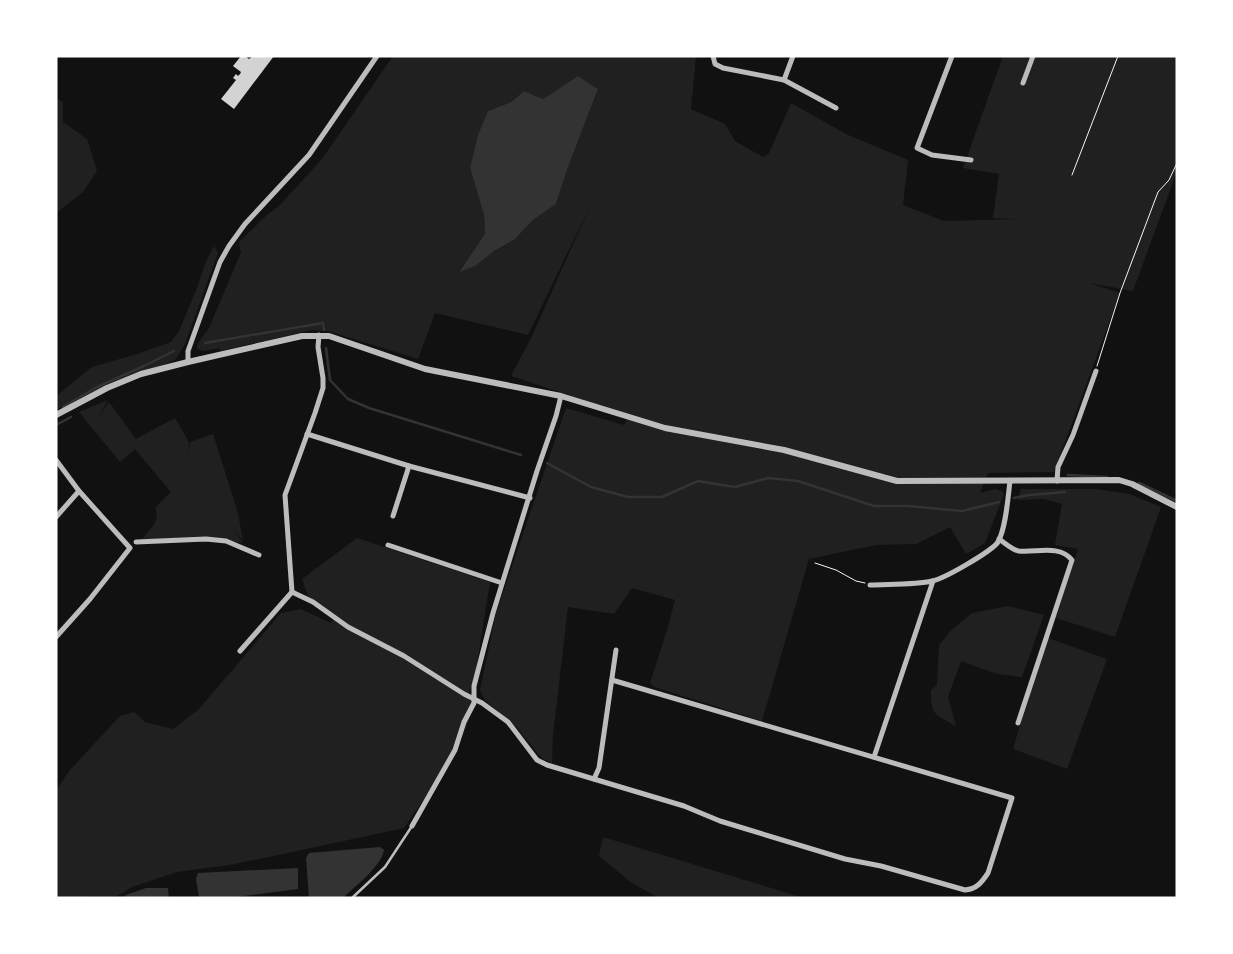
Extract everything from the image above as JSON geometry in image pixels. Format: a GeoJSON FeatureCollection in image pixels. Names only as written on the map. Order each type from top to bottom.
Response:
{"type":"FeatureCollection","features":[{"type":"Feature","properties":{"kind":"street"},"geometry":{"type":"LineString","coordinates":[[188,362],[188,351],[220,262],[229,246],[245,224],[309,155],[378,56]]}},
{"type":"Feature","properties":{"kind":"street"},"geometry":{"type":"LineString","coordinates":[[713,56],[715,64],[723,68],[784,80],[836,108]]}},
{"type":"Feature","properties":{"kind":"street"},"geometry":{"type":"LineString","coordinates":[[784,80],[794,56]]}},
{"type":"Feature","properties":{"kind":"street"},"geometry":{"type":"LineString","coordinates":[[952,56],[917,148],[932,155],[970,160]]}},
{"type":"Feature","properties":{"kind":"street"},"geometry":{"type":"LineString","coordinates":[[1023,83],[1033,56]]}},
{"type":"Feature","properties":{"kind":"street"},"geometry":{"type":"LineString","coordinates":[[240,651],[292,592],[285,495],[323,388],[318,347],[319,335]]}},
{"type":"Feature","properties":{"kind":"street"},"geometry":{"type":"LineString","coordinates":[[56,415],[122,381],[188,362],[302,336],[319,335],[329,336],[425,369],[561,396],[665,428],[784,450],[897,481],[1119,480],[1132,484],[1177,507]]}},
{"type":"Feature","properties":{"kind":"street"},"geometry":{"type":"LineString","coordinates":[[1057,481],[1058,467],[1073,435],[1096,371]]}},
{"type":"Feature","properties":{"kind":"street"},"geometry":{"type":"LineString","coordinates":[[412,826],[455,750],[474,699],[474,686],[493,613],[561,396]]}},
{"type":"Feature","properties":{"kind":"street"},"geometry":{"type":"LineString","coordinates":[[307,434],[409,466],[530,498]]}},
{"type":"Feature","properties":{"kind":"street"},"geometry":{"type":"LineString","coordinates":[[56,638],[130,548],[57,464]]}},
{"type":"Feature","properties":{"kind":"street"},"geometry":{"type":"LineString","coordinates":[[393,516],[409,466]]}},
{"type":"Feature","properties":{"kind":"street"},"geometry":{"type":"LineString","coordinates":[[870,585],[933,581],[994,547],[999,539],[1007,506],[1010,481]]}},
{"type":"Feature","properties":{"kind":"street"},"geometry":{"type":"LineString","coordinates":[[56,517],[80,491]]}},
{"type":"Feature","properties":{"kind":"street"},"geometry":{"type":"LineString","coordinates":[[999,539],[1017,551],[1052,550],[1070,557],[1072,560],[1018,723]]}},
{"type":"Feature","properties":{"kind":"street"},"geometry":{"type":"LineString","coordinates":[[136,542],[219,540],[226,541],[258,555]]}},
{"type":"Feature","properties":{"kind":"street"},"geometry":{"type":"LineString","coordinates":[[388,545],[502,583]]}},
{"type":"Feature","properties":{"kind":"street"},"geometry":{"type":"LineString","coordinates":[[874,756],[933,581]]}},
{"type":"Feature","properties":{"kind":"street"},"geometry":{"type":"LineString","coordinates":[[292,592],[313,602],[348,627],[404,656],[508,722],[537,760],[546,765],[684,806],[720,821],[845,859],[881,866],[966,890],[973,889],[981,883],[988,873],[1012,798],[612,680]]}},
{"type":"Feature","properties":{"kind":"street"},"geometry":{"type":"LineString","coordinates":[[594,779],[599,768],[616,650]]}},
{"type":"Feature","properties":{"kind":"lane"},"geometry":{"type":"LineString","coordinates":[[352,898],[385,867],[412,826]]}},
{"type":"Feature","properties":{"kind":"path"},"geometry":{"type":"LineString","coordinates":[[1072,174],[1118,56]]}},
{"type":"Feature","properties":{"kind":"path"},"geometry":{"type":"LineString","coordinates":[[1096,371],[1120,293],[1158,192],[1169,180],[1177,163]]}},
{"type":"Feature","properties":{"kind":"path"},"geometry":{"type":"LineString","coordinates":[[814,564],[836,570],[856,581],[870,585]]}},
{"type":"Feature","properties":{"kind":"shaded area"},"geometry":{"type":"Polygon","coordinates":[[[393,56],[696,56],[691,109],[725,124],[735,141],[763,157],[769,153],[791,103],[846,134],[908,160],[903,205],[944,221],[1017,219],[993,218],[999,174],[963,168],[1003,56],[1177,56],[1177,171],[1133,291],[1089,283],[1120,293],[1054,472],[988,473],[980,493],[995,489],[1002,491],[1004,494],[985,543],[966,554],[950,527],[916,544],[876,545],[809,559],[762,721],[654,687],[650,683],[675,600],[632,588],[614,614],[568,607],[553,735],[552,763],[543,759],[538,754],[517,728],[485,700],[480,690],[496,613],[566,408],[624,425],[630,415],[511,376],[532,336],[591,204],[528,335],[435,313],[418,359],[328,331],[311,330],[220,351],[220,348],[199,350],[197,348],[198,343],[209,328],[241,252],[240,241],[278,207],[322,159],[393,56]],[[578,76],[543,99],[524,91],[511,102],[488,111],[470,168],[484,215],[485,235],[459,271],[514,240],[533,220],[556,204],[598,89],[578,76]]]}},
{"type":"Feature","properties":{"kind":"shaded area"},"geometry":{"type":"Polygon","coordinates":[[[578,76],[598,89],[556,204],[533,220],[514,240],[494,251],[475,266],[459,272],[485,234],[484,215],[470,168],[478,135],[488,111],[511,102],[524,91],[543,99],[578,76]]]}},
{"type":"Feature","properties":{"kind":"shaded area"},"geometry":{"type":"Polygon","coordinates":[[[56,98],[63,102],[63,122],[87,139],[97,171],[83,192],[56,213],[56,98]]]}},
{"type":"Feature","properties":{"kind":"shaded area"},"geometry":{"type":"Polygon","coordinates":[[[214,246],[218,253],[185,344],[175,360],[109,384],[56,410],[56,396],[92,367],[171,342],[179,331],[214,246]]]}},
{"type":"Feature","properties":{"kind":"shaded area"},"geometry":{"type":"Polygon","coordinates":[[[108,400],[99,417],[109,402],[136,439],[175,418],[189,442],[188,456],[190,442],[213,434],[238,513],[243,541],[232,528],[243,543],[213,538],[142,539],[156,521],[155,508],[171,492],[135,449],[120,462],[79,412],[108,400]]]}},
{"type":"Feature","properties":{"kind":"shaded area"},"geometry":{"type":"Polygon","coordinates":[[[1021,489],[1096,489],[1129,494],[1161,507],[1115,637],[1056,618],[1078,549],[1055,545],[1062,504],[1044,499],[1018,500],[1021,489]]]}},
{"type":"Feature","properties":{"kind":"shaded area"},"geometry":{"type":"Polygon","coordinates":[[[357,538],[490,582],[475,676],[467,699],[474,702],[469,718],[463,735],[445,767],[404,828],[229,865],[177,872],[132,887],[117,896],[56,898],[56,790],[70,770],[120,716],[134,712],[145,722],[173,729],[199,709],[281,613],[301,609],[331,623],[336,616],[308,596],[302,579],[357,538]]]}},
{"type":"Feature","properties":{"kind":"shaded area"},"geometry":{"type":"Polygon","coordinates":[[[1008,606],[1044,615],[1022,677],[997,674],[961,661],[948,697],[956,726],[938,716],[933,709],[931,690],[937,685],[939,645],[950,631],[972,613],[1008,606]]]}},
{"type":"Feature","properties":{"kind":"shaded area"},"geometry":{"type":"Polygon","coordinates":[[[1048,638],[1107,659],[1067,769],[1013,749],[1048,638]]]}},
{"type":"Feature","properties":{"kind":"shaded area"},"geometry":{"type":"Polygon","coordinates":[[[603,837],[804,898],[659,898],[632,883],[599,856],[603,837]]]}},
{"type":"Feature","properties":{"kind":"shaded area"},"geometry":{"type":"Polygon","coordinates":[[[380,847],[384,850],[378,863],[343,898],[309,898],[306,858],[309,853],[380,847]]]}},
{"type":"Feature","properties":{"kind":"shaded area"},"geometry":{"type":"Polygon","coordinates":[[[298,868],[298,889],[228,898],[199,897],[196,879],[198,873],[298,868]]]}},
{"type":"Feature","properties":{"kind":"shaded area"},"geometry":{"type":"Polygon","coordinates":[[[146,888],[168,888],[169,898],[124,898],[126,895],[146,888]]]}},
{"type":"Feature","properties":{"kind":"building"},"geometry":{"type":"Polygon","coordinates":[[[241,56],[249,59],[253,56],[274,56],[234,109],[221,99],[236,80],[233,78],[241,72],[233,66],[241,56]]]}},
{"type":"Feature","properties":{"kind":"waterway"},"geometry":{"type":"LineString","coordinates":[[205,343],[323,323],[324,330]]}},
{"type":"Feature","properties":{"kind":"waterway"},"geometry":{"type":"LineString","coordinates":[[326,348],[330,380],[348,399],[369,408],[521,455]]}},
{"type":"Feature","properties":{"kind":"waterway"},"geometry":{"type":"LineString","coordinates":[[63,407],[97,387],[174,351]]}},
{"type":"Feature","properties":{"kind":"waterway"},"geometry":{"type":"LineString","coordinates":[[56,425],[71,417]]}},
{"type":"Feature","properties":{"kind":"waterway"},"geometry":{"type":"LineString","coordinates":[[547,463],[591,487],[628,497],[662,497],[698,481],[735,487],[768,478],[798,481],[874,506],[908,506],[962,511],[999,502]]}},
{"type":"Feature","properties":{"kind":"waterway"},"geometry":{"type":"LineString","coordinates":[[1068,475],[1107,477]]}},
{"type":"Feature","properties":{"kind":"waterway"},"geometry":{"type":"LineString","coordinates":[[1139,483],[1177,501]]}},
{"type":"Feature","properties":{"kind":"waterway"},"geometry":{"type":"LineString","coordinates":[[1014,498],[1065,492]]}}]}
